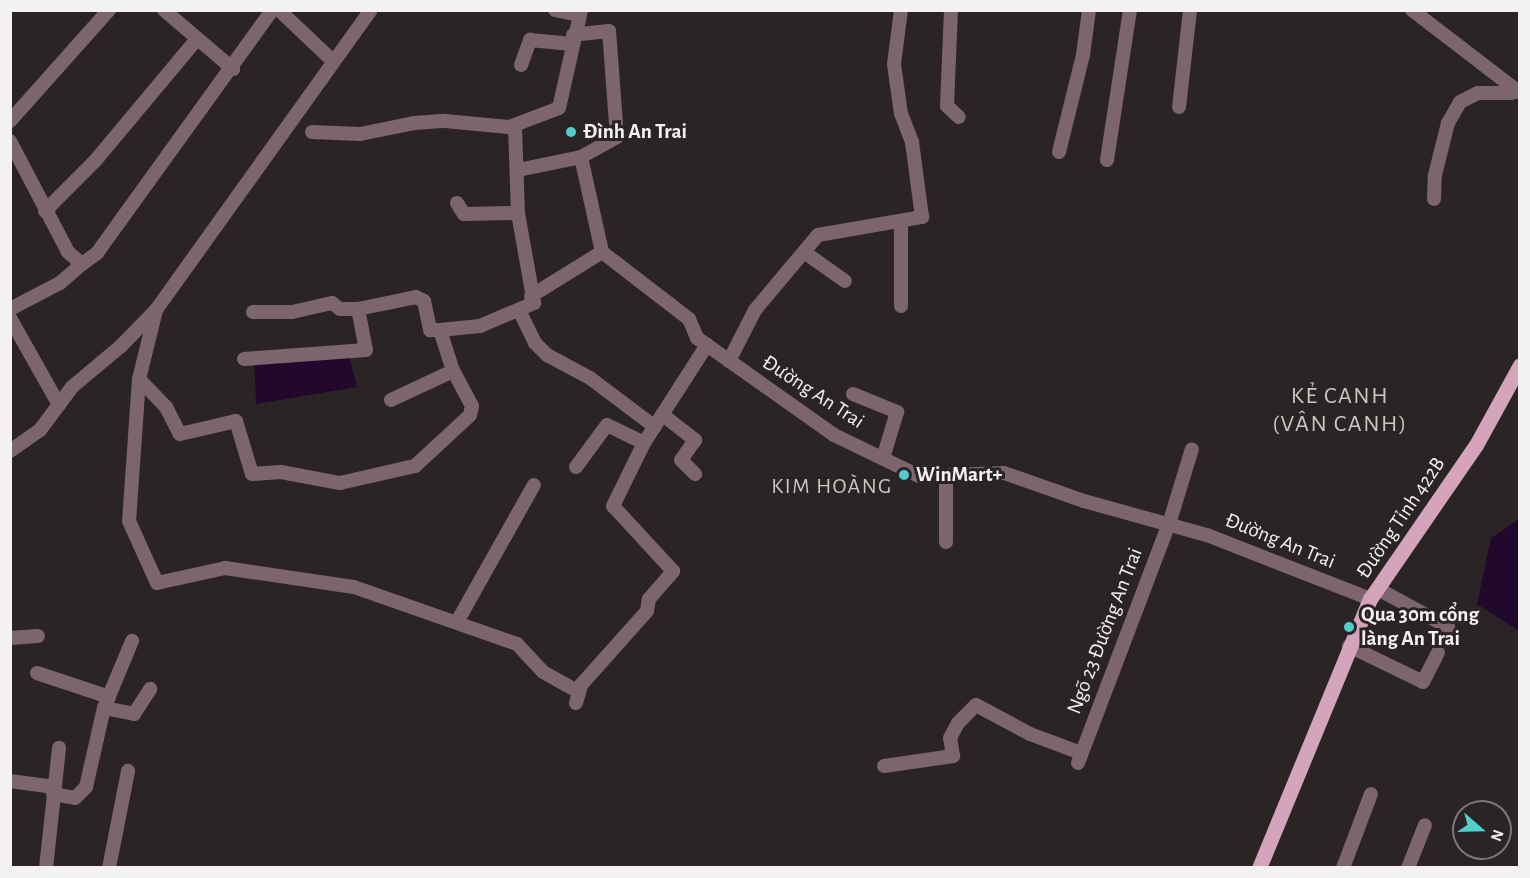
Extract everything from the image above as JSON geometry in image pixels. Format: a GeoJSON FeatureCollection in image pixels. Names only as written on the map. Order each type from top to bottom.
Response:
{"type":"FeatureCollection","features":[{"type":"Feature","properties":{"kind":"main road","name":"Đường Tỉnh 422B"},"geometry":{"type":"LineString","coordinates":[[1258,867],[1349,646],[1374,594],[1476,445],[1520,364]]}},
{"type":"Feature","properties":{"kind":"street"},"geometry":{"type":"LineString","coordinates":[[10,121],[110,10]]}},
{"type":"Feature","properties":{"kind":"street"},"geometry":{"type":"LineString","coordinates":[[164,10],[196,40],[233,69]]}},
{"type":"Feature","properties":{"kind":"street"},"geometry":{"type":"LineString","coordinates":[[10,309],[60,283],[97,253],[233,69],[272,10]]}},
{"type":"Feature","properties":{"kind":"street"},"geometry":{"type":"LineString","coordinates":[[279,10],[333,61]]}},
{"type":"Feature","properties":{"kind":"street"},"geometry":{"type":"LineString","coordinates":[[10,451],[40,430],[72,387],[121,346],[156,310],[371,10]]}},
{"type":"Feature","properties":{"kind":"street"},"geometry":{"type":"LineString","coordinates":[[312,132],[360,134],[414,123],[445,122],[515,126],[559,108],[580,13],[555,10]]}},
{"type":"Feature","properties":{"kind":"street"},"geometry":{"type":"LineString","coordinates":[[951,10],[946,106],[959,117]]}},
{"type":"Feature","properties":{"kind":"street"},"geometry":{"type":"LineString","coordinates":[[1059,152],[1083,55],[1089,10]]}},
{"type":"Feature","properties":{"kind":"street"},"geometry":{"type":"LineString","coordinates":[[1107,160],[1130,10]]}},
{"type":"Feature","properties":{"kind":"street"},"geometry":{"type":"LineString","coordinates":[[1179,106],[1190,10]]}},
{"type":"Feature","properties":{"kind":"street"},"geometry":{"type":"LineString","coordinates":[[1412,10],[1519,91]]}},
{"type":"Feature","properties":{"kind":"street"},"geometry":{"type":"LineString","coordinates":[[729,361],[755,310],[818,235],[922,217],[912,142],[901,114],[894,63],[901,11]]}},
{"type":"Feature","properties":{"kind":"street"},"geometry":{"type":"LineString","coordinates":[[518,170],[581,157],[617,137],[609,31],[573,40],[530,40],[521,65]]}},
{"type":"Feature","properties":{"kind":"street"},"geometry":{"type":"LineString","coordinates":[[45,212],[95,161],[196,40]]}},
{"type":"Feature","properties":{"kind":"street"},"geometry":{"type":"LineString","coordinates":[[1434,199],[1435,175],[1448,123],[1460,102],[1478,93],[1519,91]]}},
{"type":"Feature","properties":{"kind":"street"},"geometry":{"type":"LineString","coordinates":[[253,312],[292,312],[332,303],[340,309],[358,309],[416,297],[424,301],[430,330],[440,330],[480,326],[534,303],[531,297],[518,213],[515,126]]}},
{"type":"Feature","properties":{"kind":"street"},"geometry":{"type":"LineString","coordinates":[[10,141],[45,212],[69,252],[82,264]]}},
{"type":"Feature","properties":{"kind":"street"},"geometry":{"type":"LineString","coordinates":[[531,297],[602,252],[581,157]]}},
{"type":"Feature","properties":{"kind":"street"},"geometry":{"type":"LineString","coordinates":[[457,202],[458,211],[464,214],[518,213]]}},
{"type":"Feature","properties":{"kind":"street"},"geometry":{"type":"LineString","coordinates":[[900,306],[901,221]]}},
{"type":"Feature","properties":{"kind":"street","name":"Đường An Trai"},"geometry":{"type":"LineString","coordinates":[[602,252],[689,319],[697,338],[729,361],[834,435],[919,476],[1004,473],[1207,535],[1374,594],[1448,627]]}},
{"type":"Feature","properties":{"kind":"street"},"geometry":{"type":"LineString","coordinates":[[804,252],[845,281]]}},
{"type":"Feature","properties":{"kind":"street"},"geometry":{"type":"LineString","coordinates":[[244,359],[366,350],[358,309]]}},
{"type":"Feature","properties":{"kind":"street"},"geometry":{"type":"LineString","coordinates":[[156,310],[139,379],[129,521],[157,583],[225,568],[354,587],[517,644],[543,672],[578,698],[648,611],[649,598],[673,571],[613,506],[644,443],[707,345]]}},
{"type":"Feature","properties":{"kind":"street"},"geometry":{"type":"LineString","coordinates":[[519,310],[536,343],[547,355],[695,440],[681,460],[695,474]]}},
{"type":"Feature","properties":{"kind":"street"},"geometry":{"type":"LineString","coordinates":[[10,318],[59,405]]}},
{"type":"Feature","properties":{"kind":"street"},"geometry":{"type":"LineString","coordinates":[[139,379],[166,407],[180,434],[236,421],[252,474],[281,472],[340,483],[415,466],[470,415],[472,406],[453,371],[440,330]]}},
{"type":"Feature","properties":{"kind":"street"},"geometry":{"type":"LineString","coordinates":[[391,400],[453,371]]}},
{"type":"Feature","properties":{"kind":"street"},"geometry":{"type":"LineString","coordinates":[[854,393],[897,412],[883,458]]}},
{"type":"Feature","properties":{"kind":"street"},"geometry":{"type":"LineString","coordinates":[[576,467],[607,425],[644,443]]}},
{"type":"Feature","properties":{"kind":"street","name":"Ngõ 23 Đường An Trai"},"geometry":{"type":"LineString","coordinates":[[884,766],[953,756],[950,738],[958,723],[976,705],[1079,758],[1168,524],[1192,449]]}},
{"type":"Feature","properties":{"kind":"street"},"geometry":{"type":"LineString","coordinates":[[946,475],[946,542]]}},
{"type":"Feature","properties":{"kind":"street"},"geometry":{"type":"LineString","coordinates":[[457,622],[534,485]]}},
{"type":"Feature","properties":{"kind":"street"},"geometry":{"type":"LineString","coordinates":[[10,638],[38,636]]}},
{"type":"Feature","properties":{"kind":"street"},"geometry":{"type":"LineString","coordinates":[[10,781],[75,798],[86,788],[106,702],[132,641]]}},
{"type":"Feature","properties":{"kind":"street"},"geometry":{"type":"LineString","coordinates":[[1349,646],[1423,682],[1438,653]]}},
{"type":"Feature","properties":{"kind":"street"},"geometry":{"type":"LineString","coordinates":[[37,673],[134,714],[150,689]]}},
{"type":"Feature","properties":{"kind":"street"},"geometry":{"type":"LineString","coordinates":[[46,867],[59,748]]}},
{"type":"Feature","properties":{"kind":"street"},"geometry":{"type":"LineString","coordinates":[[110,867],[128,771]]}},
{"type":"Feature","properties":{"kind":"street"},"geometry":{"type":"LineString","coordinates":[[1343,867],[1371,794]]}},
{"type":"Feature","properties":{"kind":"street"},"geometry":{"type":"LineString","coordinates":[[1408,867],[1425,825]]}},
{"type":"Feature","properties":{"kind":"shaded area"},"geometry":{"type":"Polygon","coordinates":[[[348,352],[357,387],[256,404],[254,359],[348,352]]]}},
{"type":"Feature","properties":{"kind":"shaded area"},"geometry":{"type":"Polygon","coordinates":[[[1519,519],[1519,631],[1477,604],[1491,538],[1519,519]]]}},
{"type":"Feature","properties":{"kind":"place","name":"Đình An Trai"},"geometry":{"type":"Point","coordinates":[571,132]}},
{"type":"Feature","properties":{"kind":"place","name":"WinMart+"},"geometry":{"type":"Point","coordinates":[904,475]}},
{"type":"Feature","properties":{"kind":"place","name":"Qua 30m cổng làng An Trai"},"geometry":{"type":"Point","coordinates":[1349,627]}},
{"type":"Feature","properties":{"kind":"district","name":"KẺ CANH (VÂN CANH)"},"geometry":{"type":"Point","coordinates":[1340,411]}},
{"type":"Feature","properties":{"kind":"district","name":"KIM HOÀNG"},"geometry":{"type":"Point","coordinates":[832,487]}}]}
